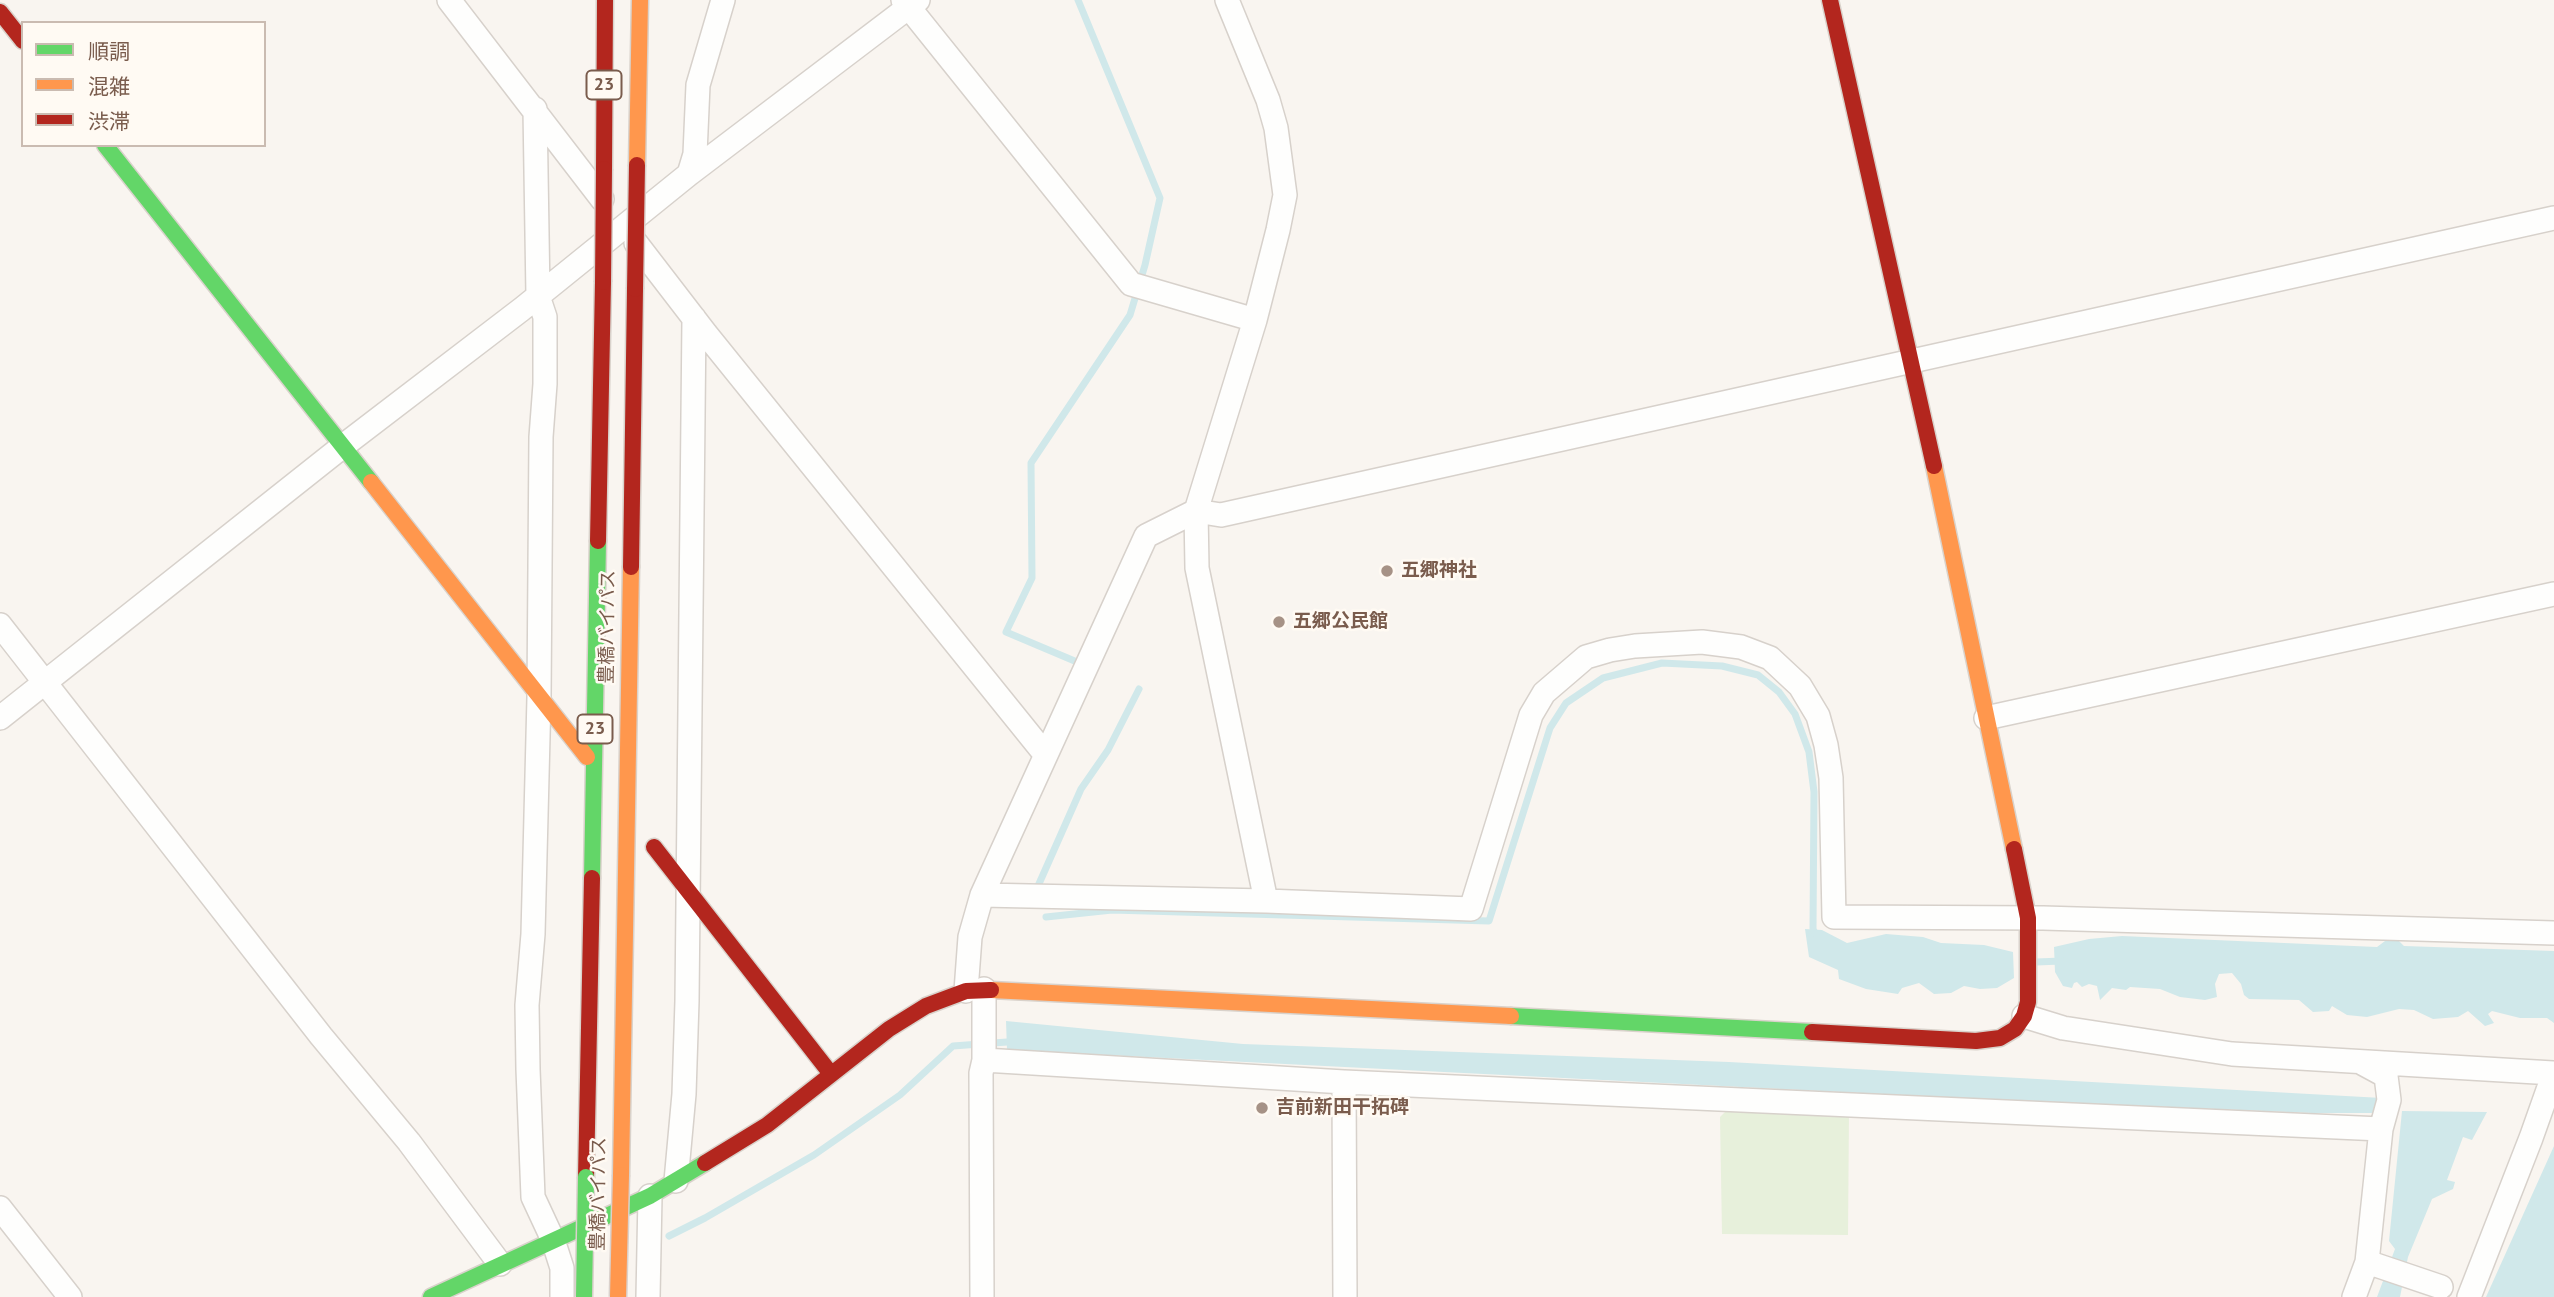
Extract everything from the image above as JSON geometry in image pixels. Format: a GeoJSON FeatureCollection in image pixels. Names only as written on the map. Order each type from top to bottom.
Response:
{"type":"FeatureCollection","features":[{"type":"Feature","properties":{"kind":"main road","name":"豊橋バイパス"},"geometry":{"type":"LineString","coordinates":[[584,1297],[606,0]]}},
{"type":"Feature","properties":{"kind":"main road","name":"豊橋バイパス"},"geometry":{"type":"LineString","coordinates":[[618,1297],[640,0]]}},
{"type":"Feature","properties":{"kind":"main road"},"geometry":{"type":"LineString","coordinates":[[431,1297],[677,1181],[767,1125],[889,1029],[946,997],[975,990],[1549,1017],[1976,1041],[2000,1038],[2015,1030],[2024,1016],[2029,987],[2028,918],[1912,362],[1830,0]]}},
{"type":"Feature","properties":{"kind":"main road"},"geometry":{"type":"LineString","coordinates":[[0,12],[21,38]]}},
{"type":"Feature","properties":{"kind":"main road"},"geometry":{"type":"LineString","coordinates":[[107,147],[587,757]]}},
{"type":"Feature","properties":{"kind":"main road"},"geometry":{"type":"LineString","coordinates":[[654,847],[831,1074]]}},
{"type":"Feature","properties":{"kind":"street"},"geometry":{"type":"LineString","coordinates":[[449,0],[694,318],[1045,754]]}},
{"type":"Feature","properties":{"kind":"street"},"geometry":{"type":"LineString","coordinates":[[689,174],[695,154],[698,85],[723,0]]}},
{"type":"Feature","properties":{"kind":"street"},"geometry":{"type":"LineString","coordinates":[[1227,0],[1268,100],[1276,128],[1285,195],[1279,230],[1255,320],[1196,511],[1197,568],[1266,901]]}},
{"type":"Feature","properties":{"kind":"street"},"geometry":{"type":"LineString","coordinates":[[0,718],[342,446],[538,296],[689,174],[910,3],[1139,287],[1255,320]]}},
{"type":"Feature","properties":{"kind":"street"},"geometry":{"type":"LineString","coordinates":[[535,109],[538,296],[545,317],[545,384],[541,437],[539,697],[533,934],[527,1005],[528,1056],[533,1196],[554,1240],[562,1268],[562,1297]]}},
{"type":"Feature","properties":{"kind":"street"},"geometry":{"type":"LineString","coordinates":[[982,1297],[981,1073],[984,1028],[975,990],[970,937],[982,895],[1146,536],[1196,511],[1221,515],[2554,218]]}},
{"type":"Feature","properties":{"kind":"street"},"geometry":{"type":"LineString","coordinates":[[677,1181],[684,1080],[694,318]]}},
{"type":"Feature","properties":{"kind":"street"},"geometry":{"type":"LineString","coordinates":[[1986,718],[2554,594]]}},
{"type":"Feature","properties":{"kind":"street"},"geometry":{"type":"LineString","coordinates":[[0,625],[313,1025],[409,1142],[500,1264]]}},
{"type":"Feature","properties":{"kind":"street"},"geometry":{"type":"LineString","coordinates":[[982,895],[1266,901],[1472,909],[1531,715],[1544,693],[1586,657],[1610,649],[1702,642],[1741,647],[1770,658],[1800,686],[1818,716],[1831,778],[1834,917],[2028,918],[2554,933]]}},
{"type":"Feature","properties":{"kind":"street"},"geometry":{"type":"LineString","coordinates":[[2024,1016],[2063,1028],[2232,1054],[2554,1073],[2532,1138],[2469,1297]]}},
{"type":"Feature","properties":{"kind":"street"},"geometry":{"type":"LineString","coordinates":[[984,1057],[1344,1082],[2381,1129]]}},
{"type":"Feature","properties":{"kind":"street"},"geometry":{"type":"LineString","coordinates":[[2354,1297],[2367,1262],[2381,1129],[2389,1100],[2386,1076],[2356,1060]]}},
{"type":"Feature","properties":{"kind":"street"},"geometry":{"type":"LineString","coordinates":[[1344,1082],[1345,1297]]}},
{"type":"Feature","properties":{"kind":"street"},"geometry":{"type":"LineString","coordinates":[[648,1297],[650,1196]]}},
{"type":"Feature","properties":{"kind":"street"},"geometry":{"type":"LineString","coordinates":[[0,1208],[70,1297]]}},
{"type":"Feature","properties":{"kind":"street"},"geometry":{"type":"LineString","coordinates":[[2367,1262],[2441,1287]]}},
{"type":"Feature","properties":{"kind":"green space"},"geometry":{"type":"Polygon","coordinates":[[[1729,1108],[1849,1113],[1848,1235],[1722,1234],[1720,1117],[1729,1108]]]}},
{"type":"Feature","properties":{"kind":"water"},"geometry":{"type":"Polygon","coordinates":[[[1805,929],[1822,930],[1847,943],[1886,934],[1923,937],[1941,943],[1984,945],[2013,952],[2014,978],[1997,988],[1964,986],[1951,993],[1934,994],[1919,983],[1902,988],[1898,994],[1866,989],[1839,979],[1838,970],[1809,957],[1805,929]]]}},
{"type":"Feature","properties":{"kind":"water"},"geometry":{"type":"Polygon","coordinates":[[[2122,936],[2377,947],[2385,941],[2398,940],[2404,946],[2554,951],[2554,1023],[2547,1018],[2520,1018],[2492,1011],[2488,1014],[2494,1023],[2485,1026],[2468,1011],[2458,1017],[2433,1019],[2414,1010],[2399,1009],[2367,1017],[2347,1015],[2332,1006],[2329,1011],[2313,1012],[2299,1000],[2249,999],[2232,973],[2219,974],[2215,984],[2217,997],[2205,1000],[2180,997],[2160,989],[2130,987],[2126,990],[2112,988],[2100,1000],[2097,986],[2089,984],[2082,987],[2077,982],[2072,988],[2063,986],[2055,972],[2054,947],[2089,939],[2122,936]]]}},
{"type":"Feature","properties":{"kind":"water"},"geometry":{"type":"Polygon","coordinates":[[[1006,1021],[1243,1044],[1729,1062],[2382,1098],[2379,1113],[2312,1113],[1007,1050],[1006,1021]]]}},
{"type":"Feature","properties":{"kind":"water"},"geometry":{"type":"Polygon","coordinates":[[[2402,1111],[2487,1112],[2472,1140],[2463,1137],[2447,1180],[2455,1182],[2453,1189],[2432,1199],[2408,1257],[2400,1297],[2377,1297],[2395,1249],[2389,1241],[2402,1111]]]}},
{"type":"Feature","properties":{"kind":"water"},"geometry":{"type":"Polygon","coordinates":[[[2554,1146],[2554,1297],[2486,1297],[2554,1146]]]}},
{"type":"Feature","properties":{"kind":"waterway"},"geometry":{"type":"LineString","coordinates":[[1077,662],[1006,632],[1032,578],[1031,463],[1130,315],[1145,265],[1160,198],[1078,0]]}},
{"type":"Feature","properties":{"kind":"waterway"},"geometry":{"type":"LineString","coordinates":[[1046,917],[1112,910],[1489,921],[1550,728],[1566,703],[1603,678],[1662,663],[1722,666],[1758,675],[1779,692],[1795,714],[1809,752],[1814,792],[1813,929],[1816,935]]}},
{"type":"Feature","properties":{"kind":"waterway"},"geometry":{"type":"LineString","coordinates":[[1038,886],[1081,789],[1108,750],[1139,689]]}},
{"type":"Feature","properties":{"kind":"waterway"},"geometry":{"type":"LineString","coordinates":[[2036,962],[2062,961]]}},
{"type":"Feature","properties":{"kind":"waterway"},"geometry":{"type":"LineString","coordinates":[[669,1236],[814,1155],[900,1095],[953,1046],[1007,1042]]}},
{"type":"Feature","properties":{"kind":"traffic: fast"},"geometry":{"type":"LineString","coordinates":[[107,147],[371,482]]}},
{"type":"Feature","properties":{"kind":"traffic: fast"},"geometry":{"type":"LineString","coordinates":[[592,878],[598,541]]}},
{"type":"Feature","properties":{"kind":"traffic: fast"},"geometry":{"type":"LineString","coordinates":[[1511,1016],[1812,1032]]}},
{"type":"Feature","properties":{"kind":"traffic: fast"},"geometry":{"type":"LineString","coordinates":[[431,1297],[650,1196],[705,1163]]}},
{"type":"Feature","properties":{"kind":"traffic: fast"},"geometry":{"type":"LineString","coordinates":[[584,1297],[586,1177]]}},
{"type":"Feature","properties":{"kind":"traffic: slow"},"geometry":{"type":"LineString","coordinates":[[637,165],[640,0]]}},
{"type":"Feature","properties":{"kind":"traffic: slow"},"geometry":{"type":"LineString","coordinates":[[1934,466],[2014,849]]}},
{"type":"Feature","properties":{"kind":"traffic: slow"},"geometry":{"type":"LineString","coordinates":[[371,482],[587,757]]}},
{"type":"Feature","properties":{"kind":"traffic: slow"},"geometry":{"type":"LineString","coordinates":[[621,1175],[631,567]]}},
{"type":"Feature","properties":{"kind":"traffic: slow"},"geometry":{"type":"LineString","coordinates":[[991,990],[1511,1016]]}},
{"type":"Feature","properties":{"kind":"traffic: slow"},"geometry":{"type":"LineString","coordinates":[[618,1297],[621,1175]]}},
{"type":"Feature","properties":{"kind":"traffic: jam"},"geometry":{"type":"LineString","coordinates":[[604,169],[605,0]]}},
{"type":"Feature","properties":{"kind":"traffic: jam"},"geometry":{"type":"LineString","coordinates":[[1830,0],[1934,466]]}},
{"type":"Feature","properties":{"kind":"traffic: jam"},"geometry":{"type":"LineString","coordinates":[[0,12],[21,38]]}},
{"type":"Feature","properties":{"kind":"traffic: jam"},"geometry":{"type":"LineString","coordinates":[[635,289],[637,165]]}},
{"type":"Feature","properties":{"kind":"traffic: jam"},"geometry":{"type":"LineString","coordinates":[[603,282],[604,169]]}},
{"type":"Feature","properties":{"kind":"traffic: jam"},"geometry":{"type":"LineString","coordinates":[[598,541],[603,282]]}},
{"type":"Feature","properties":{"kind":"traffic: jam"},"geometry":{"type":"LineString","coordinates":[[631,567],[635,289]]}},
{"type":"Feature","properties":{"kind":"traffic: jam"},"geometry":{"type":"LineString","coordinates":[[654,847],[831,1074]]}},
{"type":"Feature","properties":{"kind":"traffic: jam"},"geometry":{"type":"LineString","coordinates":[[1812,1032],[1976,1041],[2000,1038],[2015,1029],[2024,1016],[2028,1002],[2028,918],[2014,849]]}},
{"type":"Feature","properties":{"kind":"traffic: jam"},"geometry":{"type":"LineString","coordinates":[[586,1177],[592,878]]}},
{"type":"Feature","properties":{"kind":"traffic: jam"},"geometry":{"type":"LineString","coordinates":[[705,1163],[767,1125],[889,1029],[926,1006],[966,991],[991,990]]}},
{"type":"Feature","properties":{"kind":"place","name":"五郷神社"},"geometry":{"type":"Point","coordinates":[1387,571]}},
{"type":"Feature","properties":{"kind":"place","name":"五郷公民館"},"geometry":{"type":"Point","coordinates":[1279,622]}},
{"type":"Feature","properties":{"kind":"place","name":"吉前新田干拓碑"},"geometry":{"type":"Point","coordinates":[1262,1108]}}]}
